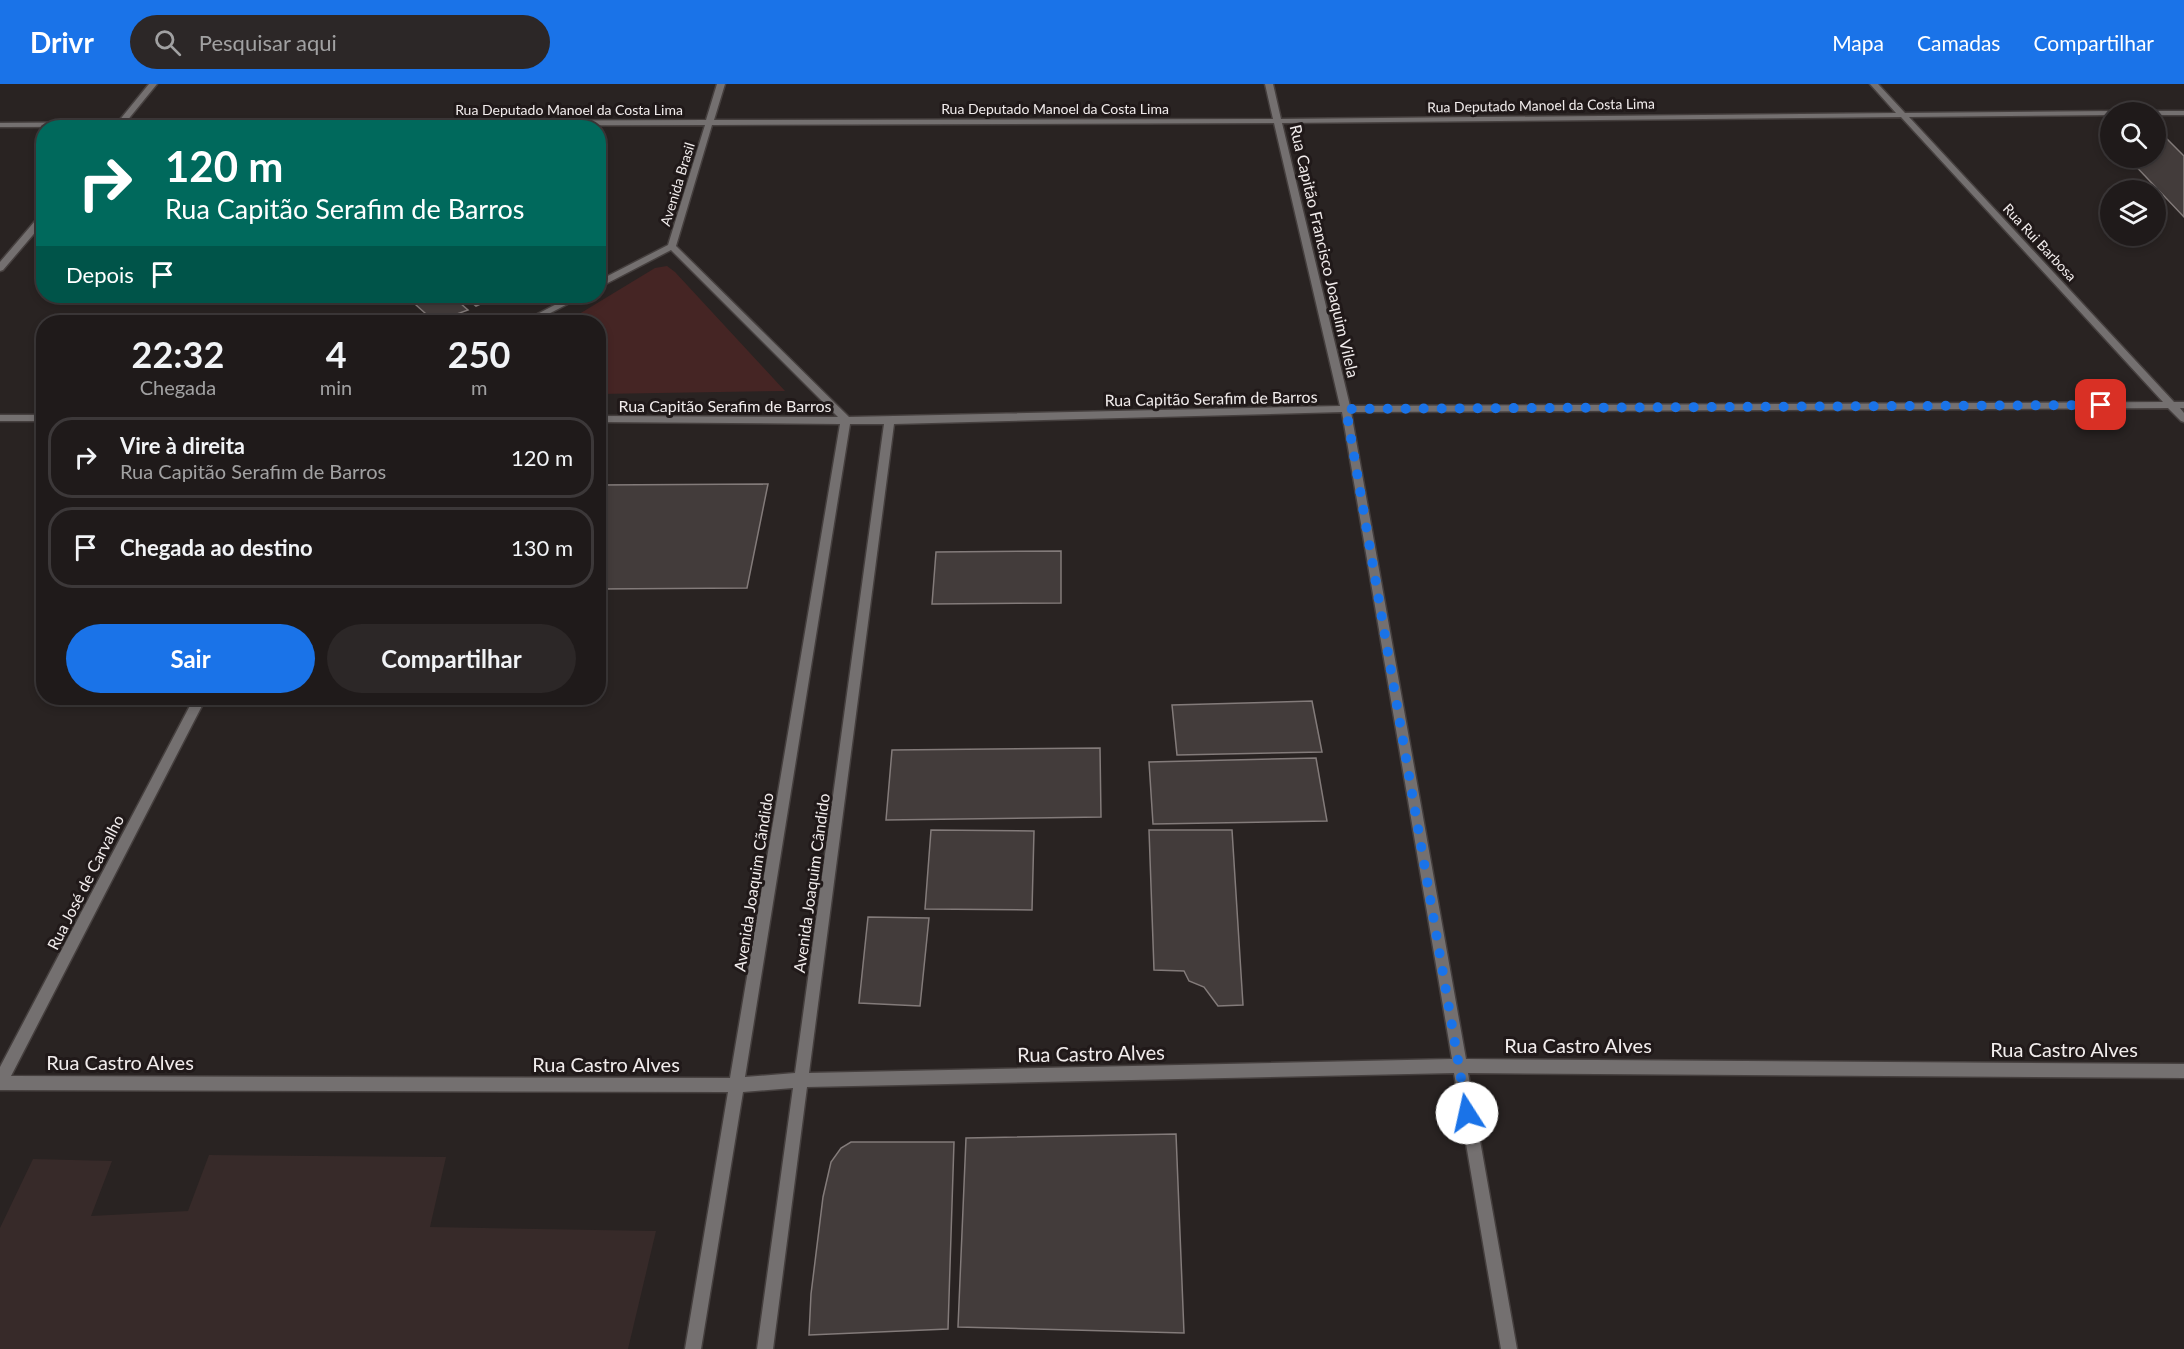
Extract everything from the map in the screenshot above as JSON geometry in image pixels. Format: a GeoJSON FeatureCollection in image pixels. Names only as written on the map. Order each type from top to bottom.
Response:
{"type":"FeatureCollection","features":[{"type":"Feature","properties":{"kind":"street"},"geometry":{"type":"LineString","coordinates":[[124,120],[153,84]]}},
{"type":"Feature","properties":{"kind":"street","name":"Avenida Brasil"},"geometry":{"type":"LineString","coordinates":[[606,281],[672,246],[721,84]]}},
{"type":"Feature","properties":{"kind":"street","name":"Rua Capitão Francisco Joaquim Vilela"},"geometry":{"type":"LineString","coordinates":[[1269,84],[1346,409],[1509,1349]]}},
{"type":"Feature","properties":{"kind":"street","name":"Rua Rui Barbosa"},"geometry":{"type":"LineString","coordinates":[[1875,84],[2184,419]]}},
{"type":"Feature","properties":{"kind":"street"},"geometry":{"type":"LineString","coordinates":[[2166,113],[2184,112]]}},
{"type":"Feature","properties":{"kind":"street","name":"Rua Deputado Manoel da Costa Lima"},"geometry":{"type":"LineString","coordinates":[[606,123],[1277,121],[2100,113]]}},
{"type":"Feature","properties":{"kind":"street","name":"Rua Deputado Manoel da Costa Lima"},"geometry":{"type":"LineString","coordinates":[[0,125],[36,125]]}},
{"type":"Feature","properties":{"kind":"street"},"geometry":{"type":"LineString","coordinates":[[0,268],[36,225]]}},
{"type":"Feature","properties":{"kind":"street"},"geometry":{"type":"LineString","coordinates":[[672,246],[846,420]]}},
{"type":"Feature","properties":{"kind":"street"},"geometry":{"type":"LineString","coordinates":[[541,315],[564,303]]}},
{"type":"Feature","properties":{"kind":"street","name":"Rua Capitão Serafim de Barros"},"geometry":{"type":"LineString","coordinates":[[606,419],[889,421],[1346,409],[2184,405]]}},
{"type":"Feature","properties":{"kind":"street"},"geometry":{"type":"LineString","coordinates":[[0,418],[36,418]]}},
{"type":"Feature","properties":{"kind":"street","name":"Avenida Joaquim Cãndido"},"geometry":{"type":"LineString","coordinates":[[693,1349],[846,420]]}},
{"type":"Feature","properties":{"kind":"street","name":"Avenida Joaquim Cândido"},"geometry":{"type":"LineString","coordinates":[[765,1349],[889,421]]}},
{"type":"Feature","properties":{"kind":"street","name":"Rua José de Carvalho"},"geometry":{"type":"LineString","coordinates":[[0,1082],[196,705]]}},
{"type":"Feature","properties":{"kind":"street","name":"Rua Castro Alves"},"geometry":{"type":"LineString","coordinates":[[0,1082],[736,1085],[801,1080],[1459,1066],[2184,1071]]}},
{"type":"Feature","properties":{"kind":"shaded area"},"geometry":{"type":"Polygon","coordinates":[[[667,266],[675,272],[785,391],[606,394],[606,315],[578,315],[597,303],[606,303],[606,298],[655,268],[667,266]]]}},
{"type":"Feature","properties":{"kind":"shaded area"},"geometry":{"type":"Polygon","coordinates":[[[209,1155],[446,1157],[430,1227],[656,1231],[628,1349],[0,1349],[0,1228],[33,1159],[112,1161],[91,1216],[188,1211],[209,1155]]]}},
{"type":"Feature","properties":{"kind":"building"},"geometry":{"type":"Polygon","coordinates":[[[2166,138],[2184,156],[2184,217],[2166,198],[2166,180],[2149,180],[2137,168],[2166,168],[2166,138]]]}},
{"type":"Feature","properties":{"kind":"building"},"geometry":{"type":"Polygon","coordinates":[[[414,303],[460,303],[468,310],[454,315],[427,315],[414,303]]]}},
{"type":"Feature","properties":{"kind":"building"},"geometry":{"type":"Polygon","coordinates":[[[768,484],[747,588],[606,589],[606,485],[768,484]]]}},
{"type":"Feature","properties":{"kind":"building"},"geometry":{"type":"Polygon","coordinates":[[[1061,551],[1061,603],[932,604],[936,552],[1061,551]]]}},
{"type":"Feature","properties":{"kind":"building"},"geometry":{"type":"Polygon","coordinates":[[[1312,701],[1322,752],[1177,755],[1172,705],[1312,701]]]}},
{"type":"Feature","properties":{"kind":"building"},"geometry":{"type":"Polygon","coordinates":[[[1100,748],[1101,817],[886,820],[892,750],[1100,748]]]}},
{"type":"Feature","properties":{"kind":"building"},"geometry":{"type":"Polygon","coordinates":[[[1316,758],[1327,821],[1153,824],[1149,762],[1316,758]]]}},
{"type":"Feature","properties":{"kind":"building"},"geometry":{"type":"Polygon","coordinates":[[[931,830],[1034,831],[1032,910],[925,909],[931,830]]]}},
{"type":"Feature","properties":{"kind":"building"},"geometry":{"type":"Polygon","coordinates":[[[1149,830],[1232,830],[1243,1005],[1218,1006],[1204,987],[1189,981],[1184,971],[1154,970],[1149,830]]]}},
{"type":"Feature","properties":{"kind":"building"},"geometry":{"type":"Polygon","coordinates":[[[868,917],[929,918],[920,1006],[859,1003],[868,917]]]}},
{"type":"Feature","properties":{"kind":"building"},"geometry":{"type":"Polygon","coordinates":[[[1176,1134],[1184,1333],[958,1327],[966,1138],[1176,1134]]]}},
{"type":"Feature","properties":{"kind":"building"},"geometry":{"type":"Polygon","coordinates":[[[851,1142],[954,1142],[948,1329],[809,1335],[811,1294],[823,1197],[831,1162],[841,1148],[851,1142]]]}},
{"type":"Feature","properties":{"kind":"route"},"geometry":{"type":"LineString","coordinates":[[1467,1113],[1346,409],[2101,405]]}}]}
